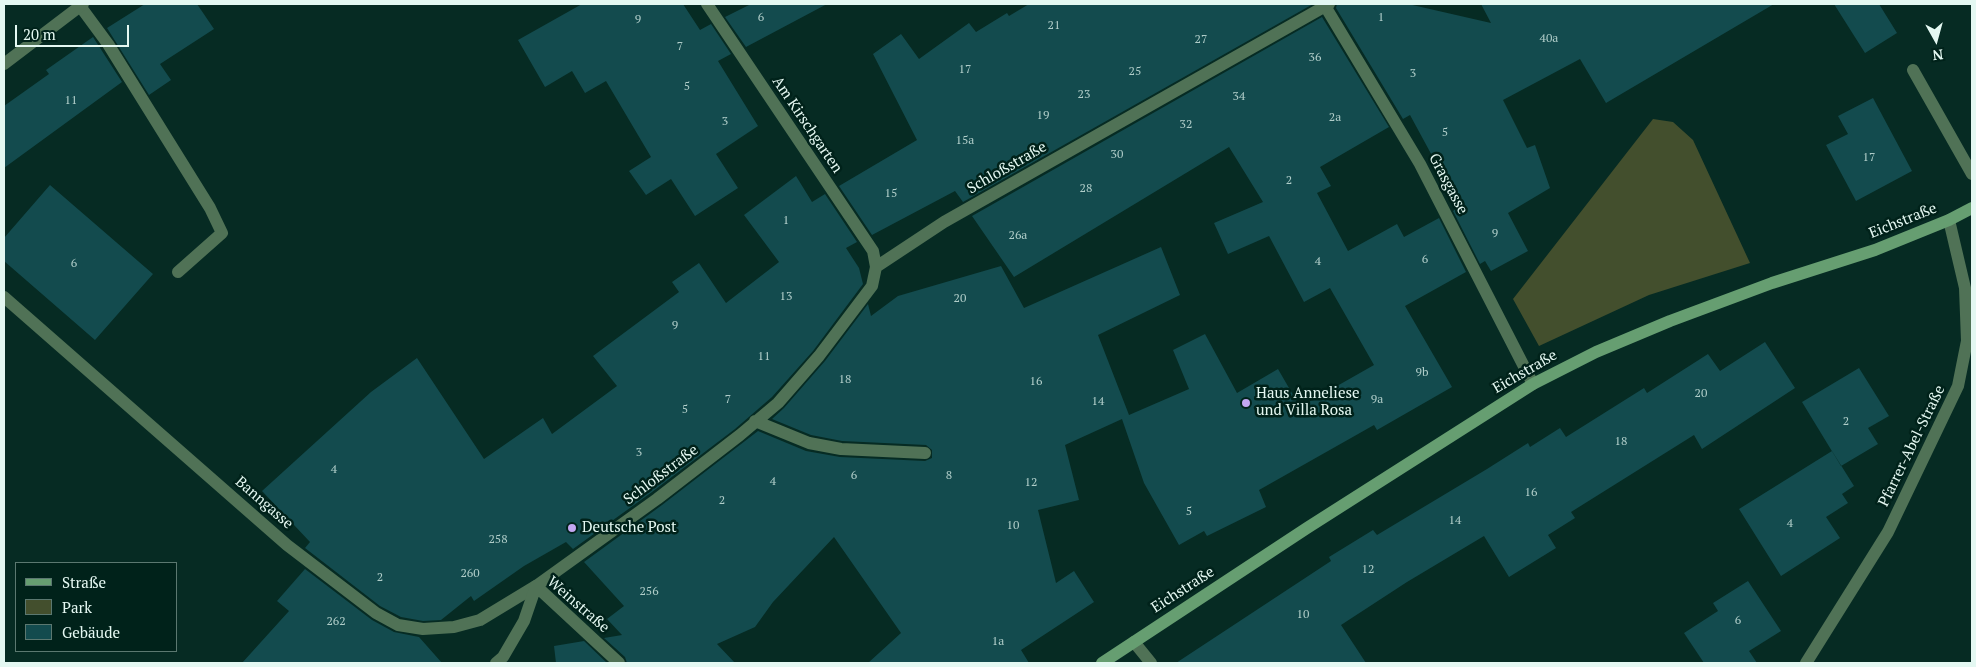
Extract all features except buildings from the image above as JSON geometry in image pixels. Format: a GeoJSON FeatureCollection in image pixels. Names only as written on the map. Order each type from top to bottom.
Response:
{"type":"FeatureCollection","features":[{"type":"Feature","properties":{"kind":"street","name":"Am Kirschgarten"},"geometry":{"type":"LineString","coordinates":[[707,4],[873,251],[876,267]]}},
{"type":"Feature","properties":{"kind":"street"},"geometry":{"type":"LineString","coordinates":[[4,64],[81,5],[108,44],[210,208],[222,233],[178,272]]}},
{"type":"Feature","properties":{"kind":"street","name":"Schloßstraße"},"geometry":{"type":"LineString","coordinates":[[536,586],[657,499],[778,403],[819,356],[872,286],[876,267],[944,222],[1327,5]]}},
{"type":"Feature","properties":{"kind":"street","name":"Grasgasse"},"geometry":{"type":"LineString","coordinates":[[1327,5],[1420,164],[1533,384]]}},
{"type":"Feature","properties":{"kind":"street"},"geometry":{"type":"LineString","coordinates":[[1913,70],[1972,174]]}},
{"type":"Feature","properties":{"kind":"street","name":"Eichstraße"},"geometry":{"type":"LineString","coordinates":[[1102,663],[1533,384],[1596,352],[1670,321],[1772,283],[1875,250],[1949,220],[1972,208]]}},
{"type":"Feature","properties":{"kind":"street","name":"Pfarrer-Abel-Straße"},"geometry":{"type":"LineString","coordinates":[[1806,663],[1888,532],[1958,386],[1967,341],[1965,288],[1949,220]]}},
{"type":"Feature","properties":{"kind":"street","name":"Banngasse"},"geometry":{"type":"LineString","coordinates":[[4,297],[287,545],[376,613],[398,625],[423,628],[454,627],[480,620],[536,586]]}},
{"type":"Feature","properties":{"kind":"street"},"geometry":{"type":"LineString","coordinates":[[755,421],[809,443],[841,449],[925,453]]}},
{"type":"Feature","properties":{"kind":"street","name":"Weinstraße"},"geometry":{"type":"LineString","coordinates":[[496,663],[503,657],[524,621],[536,586],[619,663]]}},
{"type":"Feature","properties":{"kind":"street"},"geometry":{"type":"LineString","coordinates":[[1134,642],[1151,663]]}},
{"type":"Feature","properties":{"kind":"green space"},"geometry":{"type":"Polygon","coordinates":[[[1653,119],[1673,122],[1693,140],[1750,263],[1649,295],[1539,346],[1513,299],[1653,119]]]}},
{"type":"Feature","properties":{"kind":"place","name":"Haus Anneliese und Villa Rosa"},"geometry":{"type":"Point","coordinates":[1246,403]}},
{"type":"Feature","properties":{"kind":"place","name":"Deutsche Post"},"geometry":{"type":"Point","coordinates":[572,528]}}]}
